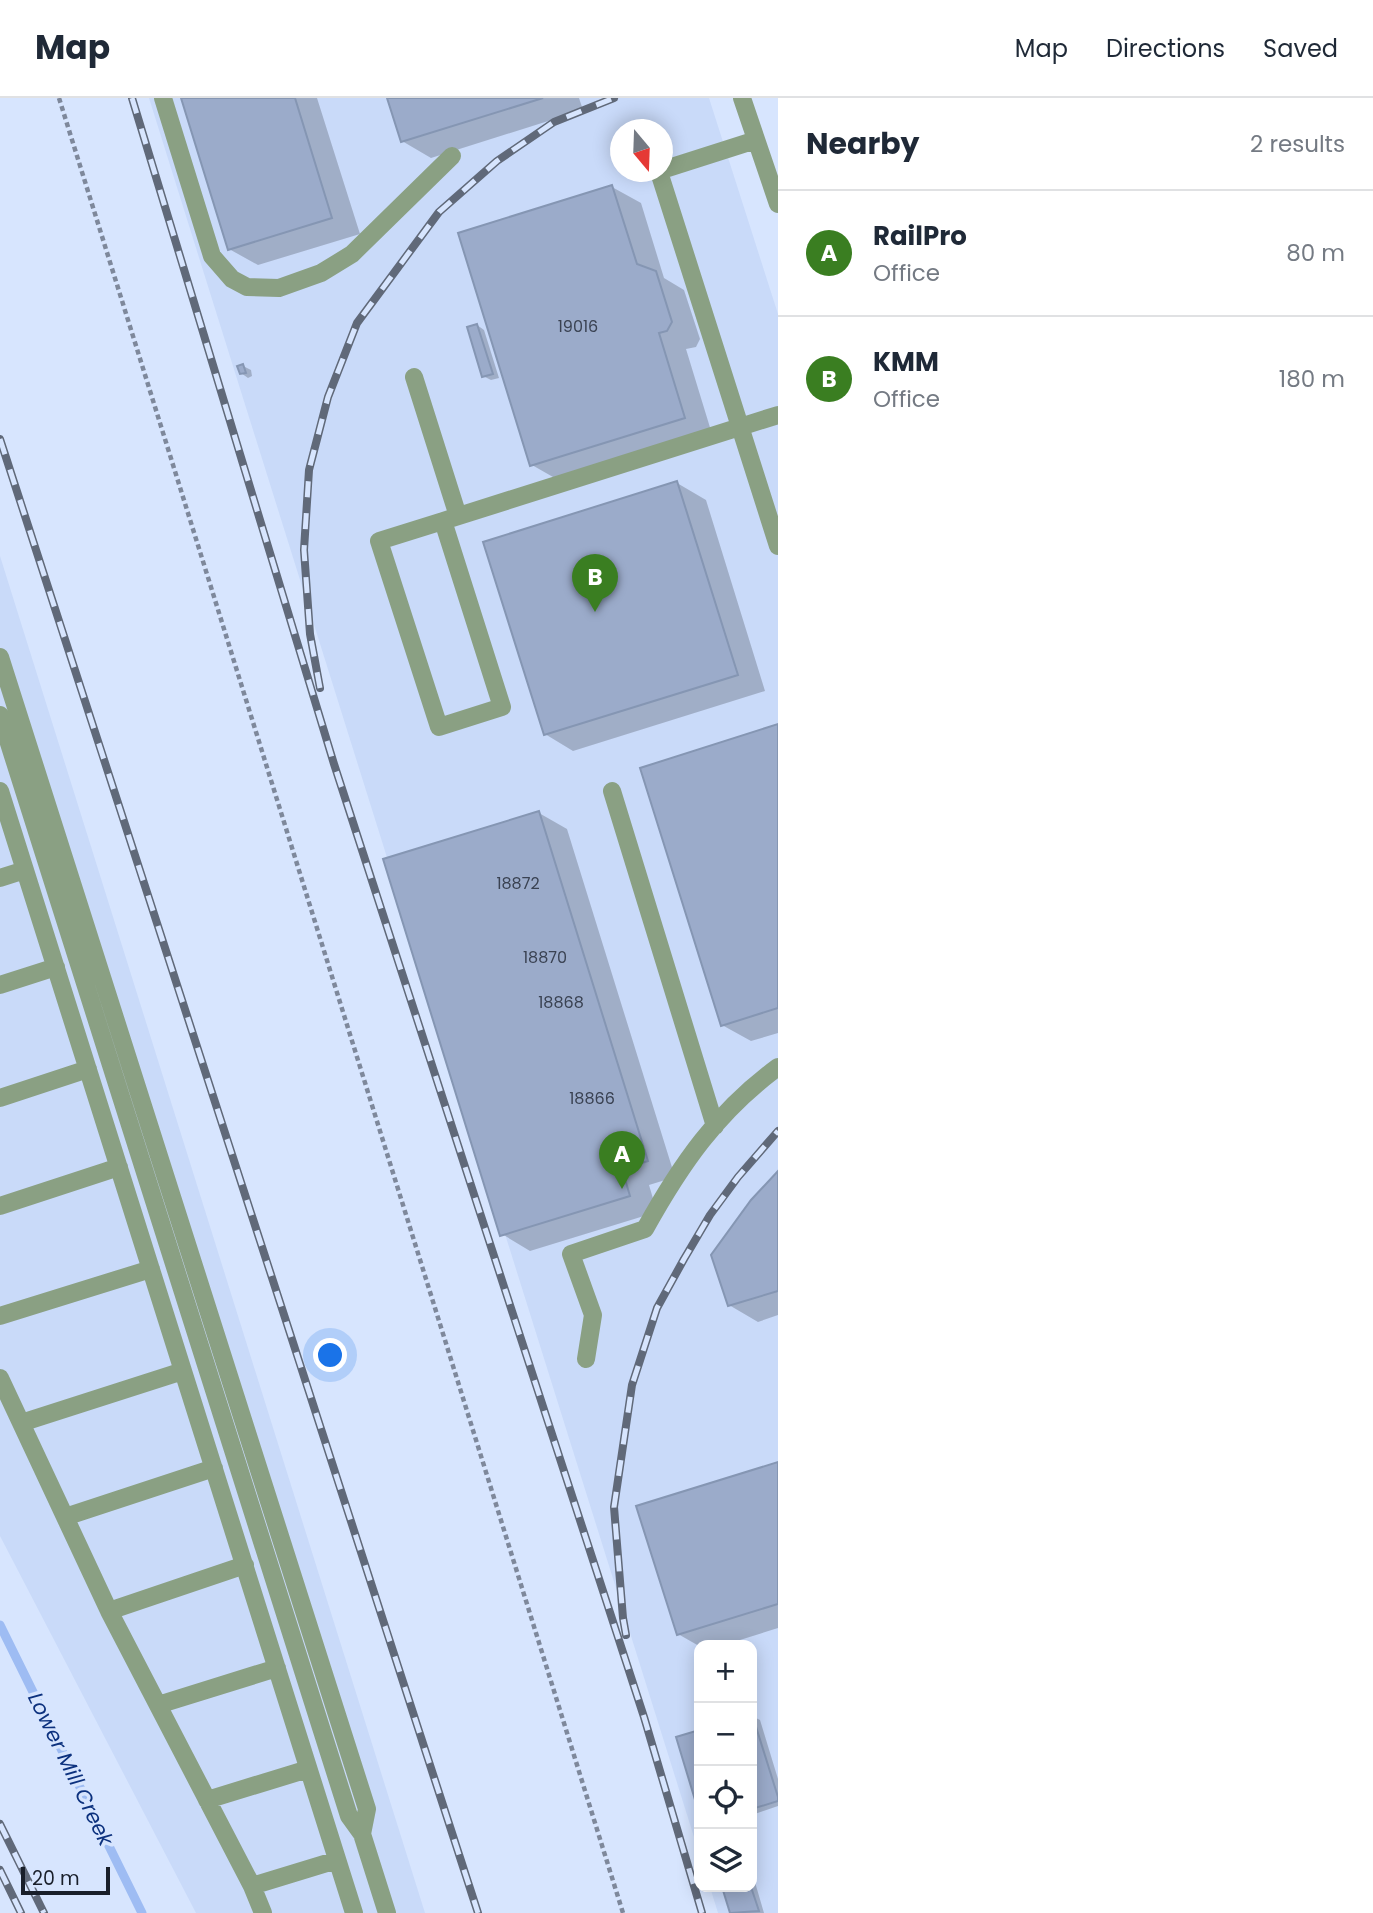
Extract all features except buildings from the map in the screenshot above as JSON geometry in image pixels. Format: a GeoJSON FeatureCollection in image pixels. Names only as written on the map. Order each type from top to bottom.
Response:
{"type":"FeatureCollection","features":[{"type":"Feature","properties":{"kind":"street"},"geometry":{"type":"LineString","coordinates":[[163,98],[212,256],[232,279],[247,287],[279,288],[321,273],[352,254],[452,156]]}},
{"type":"Feature","properties":{"kind":"street"},"geometry":{"type":"LineString","coordinates":[[742,98],[756,140],[775,183],[778,204]]}},
{"type":"Feature","properties":{"kind":"street"},"geometry":{"type":"LineString","coordinates":[[673,167],[756,140]]}},
{"type":"Feature","properties":{"kind":"street"},"geometry":{"type":"LineString","coordinates":[[664,182],[778,546]]}},
{"type":"Feature","properties":{"kind":"street"},"geometry":{"type":"LineString","coordinates":[[415,377],[450,518],[502,707],[439,727],[379,541],[450,518],[778,415]]}},
{"type":"Feature","properties":{"kind":"street"},"geometry":{"type":"LineString","coordinates":[[0,657],[367,1809],[362,1834]]}},
{"type":"Feature","properties":{"kind":"street"},"geometry":{"type":"LineString","coordinates":[[0,715],[349,1816],[362,1834],[387,1913]]}},
{"type":"Feature","properties":{"kind":"street"},"geometry":{"type":"LineString","coordinates":[[0,791],[354,1913]]}},
{"type":"Feature","properties":{"kind":"street"},"geometry":{"type":"LineString","coordinates":[[612,791],[715,1126]]}},
{"type":"Feature","properties":{"kind":"street"},"geometry":{"type":"LineString","coordinates":[[0,878],[25,870]]}},
{"type":"Feature","properties":{"kind":"street"},"geometry":{"type":"LineString","coordinates":[[0,985],[56,967]]}},
{"type":"Feature","properties":{"kind":"street"},"geometry":{"type":"LineString","coordinates":[[586,1359],[593,1315],[571,1254],[645,1230],[702,1138],[778,1067]]}},
{"type":"Feature","properties":{"kind":"street"},"geometry":{"type":"LineString","coordinates":[[0,1097],[88,1069]]}},
{"type":"Feature","properties":{"kind":"street"},"geometry":{"type":"LineString","coordinates":[[0,1206],[119,1167]]}},
{"type":"Feature","properties":{"kind":"street"},"geometry":{"type":"LineString","coordinates":[[0,1316],[151,1269]]}},
{"type":"Feature","properties":{"kind":"street"},"geometry":{"type":"LineString","coordinates":[[21,1423],[183,1371]]}},
{"type":"Feature","properties":{"kind":"street"},"geometry":{"type":"LineString","coordinates":[[0,1378],[109,1611],[252,1886],[263,1913]]}},
{"type":"Feature","properties":{"kind":"street"},"geometry":{"type":"LineString","coordinates":[[65,1517],[214,1468]]}},
{"type":"Feature","properties":{"kind":"street"},"geometry":{"type":"LineString","coordinates":[[109,1611],[245,1565]]}},
{"type":"Feature","properties":{"kind":"street"},"geometry":{"type":"LineString","coordinates":[[158,1705],[277,1668]]}},
{"type":"Feature","properties":{"kind":"street"},"geometry":{"type":"LineString","coordinates":[[208,1800],[309,1769]]}},
{"type":"Feature","properties":{"kind":"street"},"geometry":{"type":"LineString","coordinates":[[252,1886],[337,1860]]}},
{"type":"Feature","properties":{"kind":"path"},"geometry":{"type":"LineString","coordinates":[[59,98],[623,1913]]}},
{"type":"Feature","properties":{"kind":"shaded area"},"geometry":{"type":"Polygon","coordinates":[[[149,98],[709,98],[778,314],[778,1913],[718,1913],[712,1892],[757,1892],[757,1640],[694,1640],[694,1837],[149,98]]]}},
{"type":"Feature","properties":{"kind":"shaded area"},"geometry":{"type":"Polygon","coordinates":[[[0,556],[425,1913],[196,1913],[0,1536],[0,556]]]}},
{"type":"Feature","properties":{"kind":"waterway","name":"Lower Mill Creek"},"geometry":{"type":"LineString","coordinates":[[0,1625],[142,1913]]}},
{"type":"Feature","properties":{"kind":"railway"},"geometry":{"type":"LineString","coordinates":[[132,98],[334,764],[644,1717],[702,1913]]}},
{"type":"Feature","properties":{"kind":"railway"},"geometry":{"type":"LineString","coordinates":[[320,688],[310,634],[304,550],[309,470],[328,397],[357,323],[439,212],[497,161],[554,122],[614,98]]}},
{"type":"Feature","properties":{"kind":"railway"},"geometry":{"type":"LineString","coordinates":[[0,439],[478,1913]]}},
{"type":"Feature","properties":{"kind":"railway"},"geometry":{"type":"LineString","coordinates":[[626,1635],[614,1507],[632,1385],[657,1308],[684,1259],[710,1215],[738,1177],[778,1131]]}},
{"type":"Feature","properties":{"kind":"railway"},"geometry":{"type":"LineString","coordinates":[[0,1824],[44,1913]]}},
{"type":"Feature","properties":{"kind":"railway"},"geometry":{"type":"LineString","coordinates":[[0,1870],[21,1913]]}},
{"type":"Feature","properties":{"kind":"place","name":"KMM"},"geometry":{"type":"Point","coordinates":[595,612]}},
{"type":"Feature","properties":{"kind":"place","name":"RailPro"},"geometry":{"type":"Point","coordinates":[622,1189]}}]}
